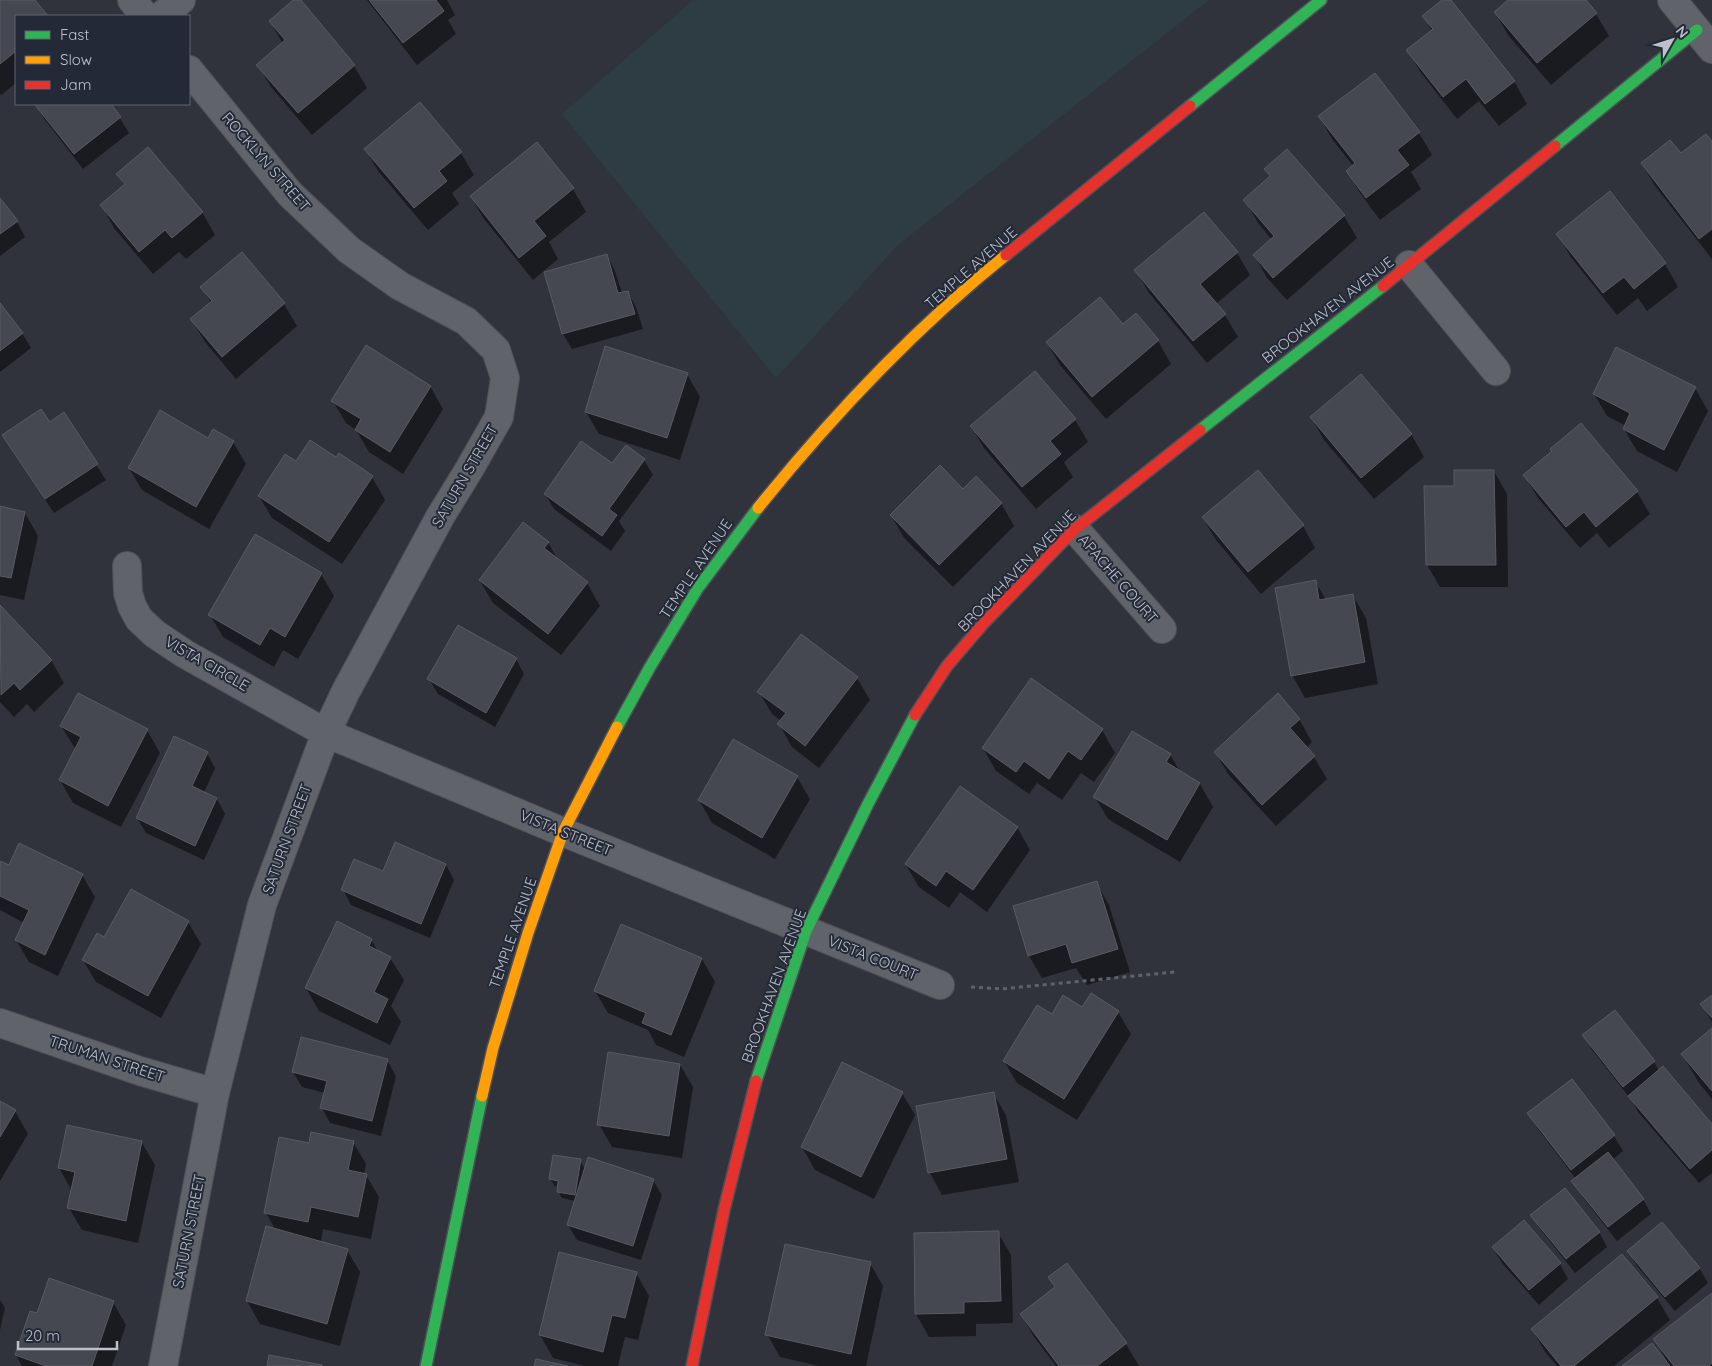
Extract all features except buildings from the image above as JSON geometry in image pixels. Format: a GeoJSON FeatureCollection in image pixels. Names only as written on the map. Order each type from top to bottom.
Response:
{"type":"FeatureCollection","features":[{"type":"Feature","properties":{"kind":"street"},"geometry":{"type":"LineString","coordinates":[[132,0],[144,15]]}},
{"type":"Feature","properties":{"kind":"street"},"geometry":{"type":"LineString","coordinates":[[162,15],[181,0]]}},
{"type":"Feature","properties":{"kind":"street","name":"TEMPLE AVENUE"},"geometry":{"type":"LineString","coordinates":[[426,1366],[472,1136],[493,1048],[516,970],[563,832],[619,723],[650,667],[698,588],[792,466],[857,394],[922,330],[989,270],[1321,0]]}},
{"type":"Feature","properties":{"kind":"street"},"geometry":{"type":"LineString","coordinates":[[1672,0],[1704,39]]}},
{"type":"Feature","properties":{"kind":"street","name":"BROOKHAVEN AVENUE"},"geometry":{"type":"LineString","coordinates":[[692,1366],[724,1210],[759,1069],[806,931],[868,804],[908,729],[947,666],[983,624],[1075,529],[1409,265],[1704,39]]}},
{"type":"Feature","properties":{"kind":"street","name":"ROCKLYN STREET"},"geometry":{"type":"LineString","coordinates":[[190,71],[290,194],[349,250],[400,286],[466,321],[496,350]]}},
{"type":"Feature","properties":{"kind":"street"},"geometry":{"type":"LineString","coordinates":[[1409,265],[1496,371]]}},
{"type":"Feature","properties":{"kind":"street","name":"SATURN STREET"},"geometry":{"type":"LineString","coordinates":[[163,1366],[215,1093],[262,905],[326,733],[346,691],[435,526],[499,417],[505,378],[496,350]]}},
{"type":"Feature","properties":{"kind":"street","name":"APACHE COURT"},"geometry":{"type":"LineString","coordinates":[[1075,529],[1162,629]]}},
{"type":"Feature","properties":{"kind":"street","name":"VISTA CIRCLE"},"geometry":{"type":"LineString","coordinates":[[128,566],[128,593],[132,606],[139,619],[155,634],[185,654],[326,733]]}},
{"type":"Feature","properties":{"kind":"street","name":"VISTA STREET"},"geometry":{"type":"LineString","coordinates":[[326,733],[806,931]]}},
{"type":"Feature","properties":{"kind":"street","name":"VISTA COURT"},"geometry":{"type":"LineString","coordinates":[[806,931],[940,986]]}},
{"type":"Feature","properties":{"kind":"street","name":"TRUMAN STREET"},"geometry":{"type":"LineString","coordinates":[[0,1023],[140,1072],[215,1093]]}},
{"type":"Feature","properties":{"kind":"path"},"geometry":{"type":"LineString","coordinates":[[940,986],[1001,989],[1174,972]]}},
{"type":"Feature","properties":{"kind":"shaded area"},"geometry":{"type":"Polygon","coordinates":[[[693,0],[1209,0],[898,245],[776,378],[562,114],[693,0]]]}},
{"type":"Feature","properties":{"kind":"traffic: fast"},"geometry":{"type":"LineString","coordinates":[[1190,106],[1321,0]]}},
{"type":"Feature","properties":{"kind":"traffic: fast"},"geometry":{"type":"LineString","coordinates":[[1555,146],[1697,30]]}},
{"type":"Feature","properties":{"kind":"traffic: fast"},"geometry":{"type":"LineString","coordinates":[[1200,430],[1383,286]]}},
{"type":"Feature","properties":{"kind":"traffic: fast"},"geometry":{"type":"LineString","coordinates":[[617,727],[650,667],[698,588],[758,508]]}},
{"type":"Feature","properties":{"kind":"traffic: fast"},"geometry":{"type":"LineString","coordinates":[[756,1081],[806,931],[868,804],[915,715]]}},
{"type":"Feature","properties":{"kind":"traffic: fast"},"geometry":{"type":"LineString","coordinates":[[426,1366],[482,1096]]}},
{"type":"Feature","properties":{"kind":"traffic: slow"},"geometry":{"type":"LineString","coordinates":[[758,508],[815,440],[875,375],[939,313],[1006,255]]}},
{"type":"Feature","properties":{"kind":"traffic: slow"},"geometry":{"type":"LineString","coordinates":[[482,1096],[493,1048],[528,933],[563,832],[617,727]]}},
{"type":"Feature","properties":{"kind":"traffic: jam"},"geometry":{"type":"LineString","coordinates":[[1006,255],[1190,106]]}},
{"type":"Feature","properties":{"kind":"traffic: jam"},"geometry":{"type":"LineString","coordinates":[[1383,286],[1555,146]]}},
{"type":"Feature","properties":{"kind":"traffic: jam"},"geometry":{"type":"LineString","coordinates":[[915,715],[947,666],[983,624],[1075,529],[1200,430]]}},
{"type":"Feature","properties":{"kind":"traffic: jam"},"geometry":{"type":"LineString","coordinates":[[692,1366],[724,1210],[756,1081]]}}]}
